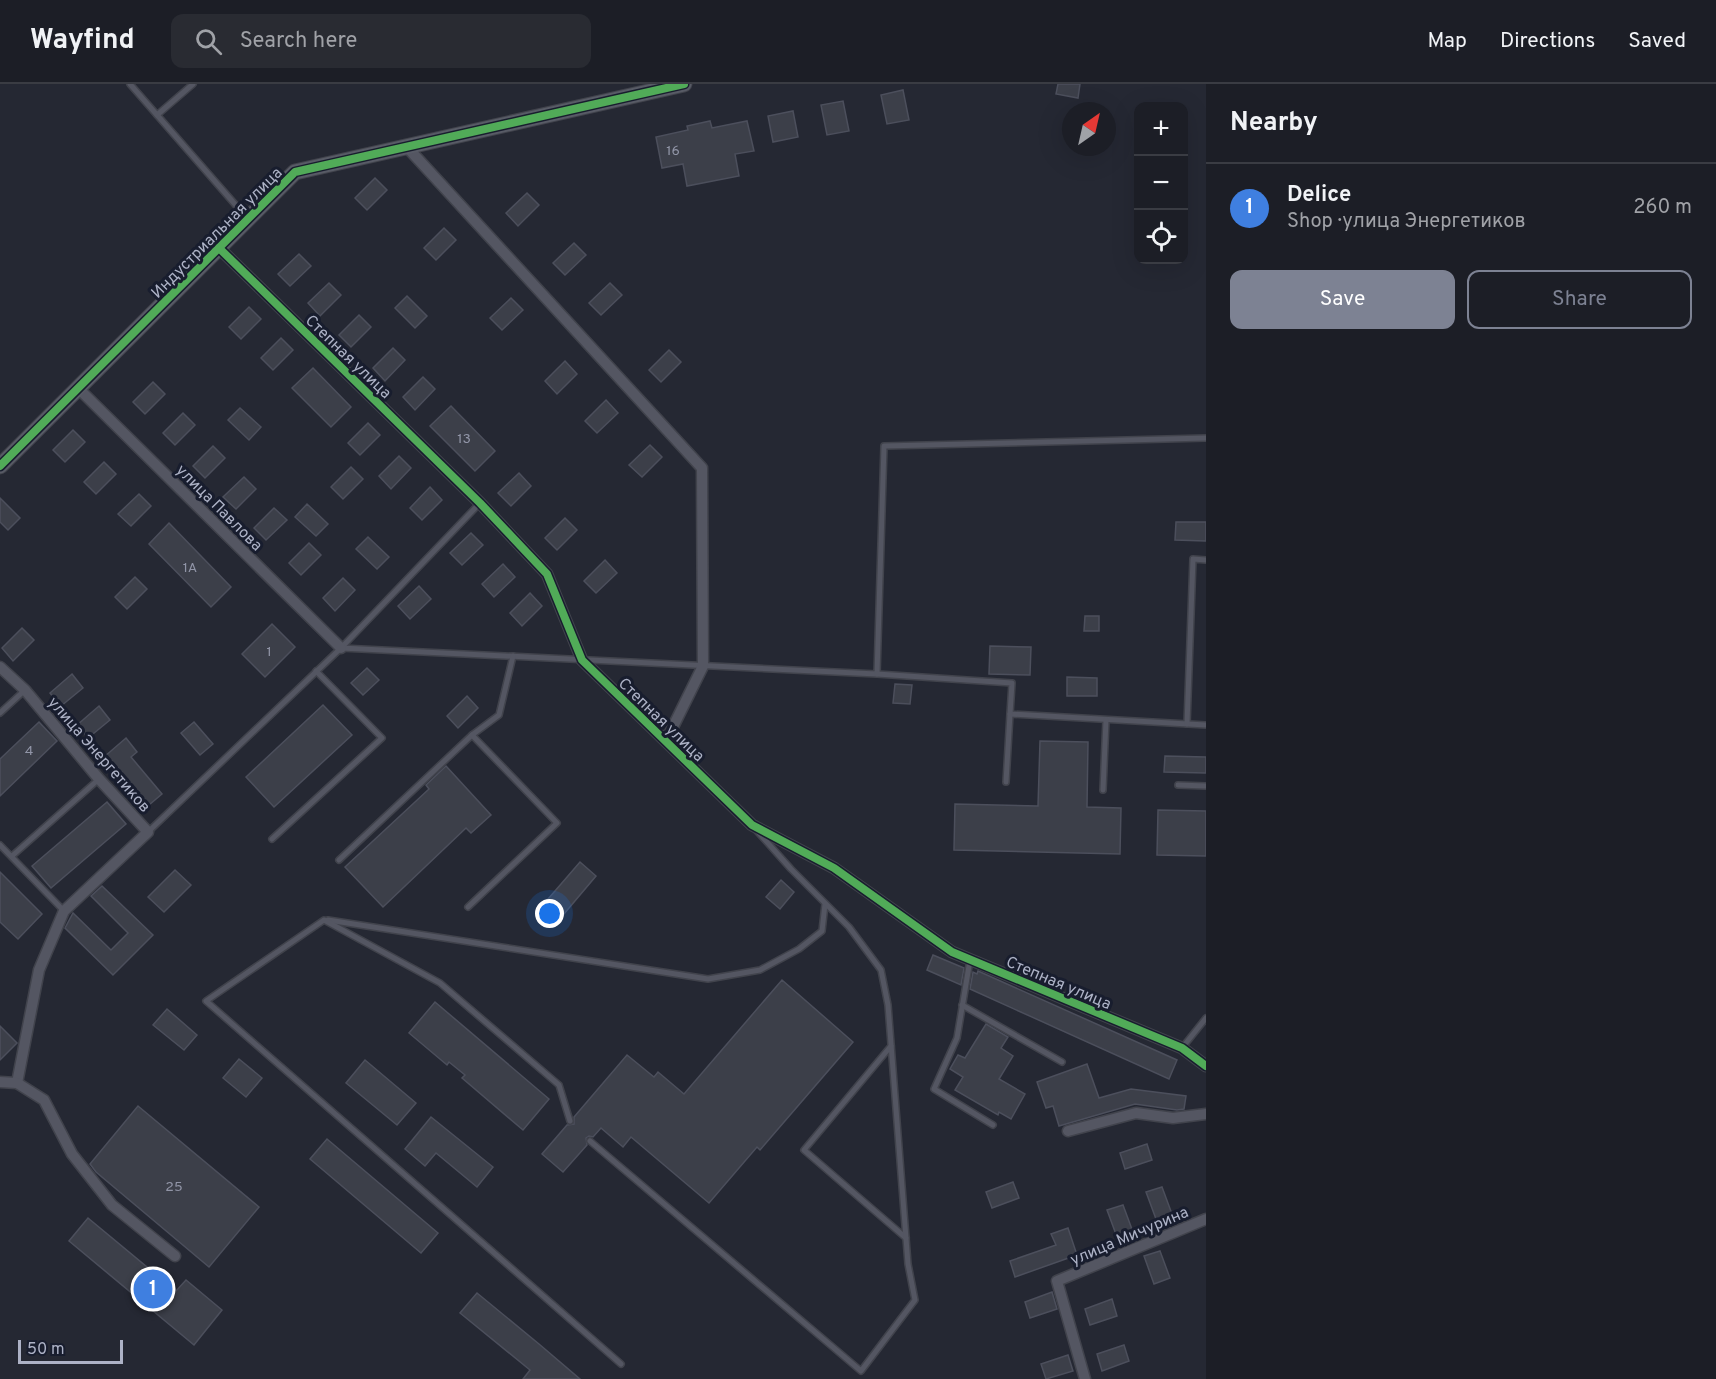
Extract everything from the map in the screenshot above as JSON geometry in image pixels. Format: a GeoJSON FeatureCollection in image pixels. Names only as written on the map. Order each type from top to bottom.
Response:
{"type":"FeatureCollection","features":[{"type":"Feature","properties":{"kind":"street","name":"Индустриальная улица"},"geometry":{"type":"LineString","coordinates":[[0,466],[295,172],[684,84]]}},
{"type":"Feature","properties":{"kind":"street","name":"Степная улица"},"geometry":{"type":"LineString","coordinates":[[406,146],[702,468],[704,666],[666,741]]}},
{"type":"Feature","properties":{"kind":"street","name":"Степная улица"},"geometry":{"type":"LineString","coordinates":[[219,248],[480,502],[547,574],[582,660],[752,825],[834,868],[952,952],[1182,1048],[1206,1066]]}},
{"type":"Feature","properties":{"kind":"street","name":"улица Павлова"},"geometry":{"type":"LineString","coordinates":[[78,388],[341,648]]}},
{"type":"Feature","properties":{"kind":"street","name":"улица Энергетиков"},"geometry":{"type":"LineString","coordinates":[[0,667],[25,690],[99,779],[148,832],[64,911],[39,970],[17,1083]]}},
{"type":"Feature","properties":{"kind":"street"},"geometry":{"type":"LineString","coordinates":[[0,1082],[17,1083],[44,1100],[72,1154],[112,1205],[175,1256]]}},
{"type":"Feature","properties":{"kind":"street"},"geometry":{"type":"LineString","coordinates":[[1068,1131],[1136,1113],[1173,1118],[1206,1114]]}},
{"type":"Feature","properties":{"kind":"street","name":"улица Мичурина"},"geometry":{"type":"LineString","coordinates":[[1085,1379],[1057,1281],[1206,1219]]}},
{"type":"Feature","properties":{"kind":"lane"},"geometry":{"type":"LineString","coordinates":[[130,84],[248,219]]}},
{"type":"Feature","properties":{"kind":"lane"},"geometry":{"type":"LineString","coordinates":[[157,115],[194,84]]}},
{"type":"Feature","properties":{"kind":"lane"},"geometry":{"type":"LineString","coordinates":[[877,674],[884,446],[1206,438]]}},
{"type":"Feature","properties":{"kind":"lane"},"geometry":{"type":"LineString","coordinates":[[148,832],[341,648],[480,502]]}},
{"type":"Feature","properties":{"kind":"lane"},"geometry":{"type":"LineString","coordinates":[[1187,724],[1193,559],[1206,560]]}},
{"type":"Feature","properties":{"kind":"lane"},"geometry":{"type":"LineString","coordinates":[[341,648],[877,674],[1012,683],[1006,782]]}},
{"type":"Feature","properties":{"kind":"lane"},"geometry":{"type":"LineString","coordinates":[[339,860],[472,735],[499,715],[513,656]]}},
{"type":"Feature","properties":{"kind":"lane"},"geometry":{"type":"LineString","coordinates":[[272,839],[382,738],[316,671]]}},
{"type":"Feature","properties":{"kind":"lane"},"geometry":{"type":"LineString","coordinates":[[0,713],[25,690]]}},
{"type":"Feature","properties":{"kind":"lane"},"geometry":{"type":"LineString","coordinates":[[1010,714],[1206,725]]}},
{"type":"Feature","properties":{"kind":"lane"},"geometry":{"type":"LineString","coordinates":[[1103,790],[1106,720]]}},
{"type":"Feature","properties":{"kind":"lane"},"geometry":{"type":"LineString","coordinates":[[468,907],[557,823],[472,735]]}},
{"type":"Feature","properties":{"kind":"lane"},"geometry":{"type":"LineString","coordinates":[[12,856],[99,779]]}},
{"type":"Feature","properties":{"kind":"lane"},"geometry":{"type":"LineString","coordinates":[[1178,785],[1206,786]]}},
{"type":"Feature","properties":{"kind":"lane"},"geometry":{"type":"LineString","coordinates":[[590,1141],[861,1371],[915,1300],[908,1264],[888,1005],[881,970],[849,927],[790,869],[752,825]]}},
{"type":"Feature","properties":{"kind":"lane"},"geometry":{"type":"LineString","coordinates":[[0,845],[64,911]]}},
{"type":"Feature","properties":{"kind":"lane"},"geometry":{"type":"LineString","coordinates":[[621,1364],[206,1001],[324,920],[708,979],[760,970],[799,949],[822,931],[825,904]]}},
{"type":"Feature","properties":{"kind":"lane"},"geometry":{"type":"LineString","coordinates":[[324,920],[440,983],[559,1085],[570,1121]]}},
{"type":"Feature","properties":{"kind":"lane"},"geometry":{"type":"LineString","coordinates":[[970,960],[957,1038],[934,1089],[993,1125]]}},
{"type":"Feature","properties":{"kind":"lane"},"geometry":{"type":"LineString","coordinates":[[962,1005],[1062,1062]]}},
{"type":"Feature","properties":{"kind":"lane"},"geometry":{"type":"LineString","coordinates":[[1182,1048],[1206,1018]]}},
{"type":"Feature","properties":{"kind":"lane"},"geometry":{"type":"LineString","coordinates":[[891,1046],[804,1150],[906,1238]]}},
{"type":"Feature","properties":{"kind":"building"},"geometry":{"type":"Polygon","coordinates":[[[1058,84],[1080,84],[1078,98],[1056,94],[1058,84]]]}},
{"type":"Feature","properties":{"kind":"building"},"geometry":{"type":"Polygon","coordinates":[[[903,90],[909,120],[887,124],[881,95],[903,90]]]}},
{"type":"Feature","properties":{"kind":"building"},"geometry":{"type":"Polygon","coordinates":[[[843,101],[849,131],[827,135],[821,105],[843,101]]]}},
{"type":"Feature","properties":{"kind":"building"},"geometry":{"type":"Polygon","coordinates":[[[793,111],[798,137],[773,142],[768,116],[793,111]]]}},
{"type":"Feature","properties":{"kind":"building"},"geometry":{"type":"Polygon","coordinates":[[[710,121],[712,128],[747,121],[754,151],[735,154],[739,176],[687,186],[683,164],[662,168],[656,137],[688,130],[687,126],[710,121]]]}},
{"type":"Feature","properties":{"kind":"building"},"geometry":{"type":"Polygon","coordinates":[[[375,178],[387,190],[367,210],[355,198],[375,178]]]}},
{"type":"Feature","properties":{"kind":"building"},"geometry":{"type":"Polygon","coordinates":[[[527,193],[539,205],[518,226],[506,213],[527,193]]]}},
{"type":"Feature","properties":{"kind":"building"},"geometry":{"type":"Polygon","coordinates":[[[444,228],[456,240],[436,260],[424,248],[444,228]]]}},
{"type":"Feature","properties":{"kind":"building"},"geometry":{"type":"Polygon","coordinates":[[[574,243],[586,255],[565,275],[553,263],[574,243]]]}},
{"type":"Feature","properties":{"kind":"building"},"geometry":{"type":"Polygon","coordinates":[[[299,254],[311,266],[290,286],[278,274],[299,254]]]}},
{"type":"Feature","properties":{"kind":"building"},"geometry":{"type":"Polygon","coordinates":[[[329,283],[341,295],[320,316],[308,303],[329,283]]]}},
{"type":"Feature","properties":{"kind":"building"},"geometry":{"type":"Polygon","coordinates":[[[610,283],[622,295],[601,315],[589,303],[610,283]]]}},
{"type":"Feature","properties":{"kind":"building"},"geometry":{"type":"Polygon","coordinates":[[[407,296],[427,316],[415,328],[395,308],[407,296]]]}},
{"type":"Feature","properties":{"kind":"building"},"geometry":{"type":"Polygon","coordinates":[[[511,298],[523,310],[502,330],[490,318],[511,298]]]}},
{"type":"Feature","properties":{"kind":"building"},"geometry":{"type":"Polygon","coordinates":[[[249,307],[261,319],[241,339],[229,327],[249,307]]]}},
{"type":"Feature","properties":{"kind":"building"},"geometry":{"type":"Polygon","coordinates":[[[359,315],[371,327],[351,347],[339,335],[359,315]]]}},
{"type":"Feature","properties":{"kind":"building"},"geometry":{"type":"Polygon","coordinates":[[[281,338],[293,350],[273,370],[261,358],[281,338]]]}},
{"type":"Feature","properties":{"kind":"building"},"geometry":{"type":"Polygon","coordinates":[[[393,348],[405,360],[385,381],[373,368],[393,348]]]}},
{"type":"Feature","properties":{"kind":"building"},"geometry":{"type":"Polygon","coordinates":[[[669,350],[681,362],[661,382],[649,370],[669,350]]]}},
{"type":"Feature","properties":{"kind":"building"},"geometry":{"type":"Polygon","coordinates":[[[565,361],[577,374],[557,394],[545,381],[565,361]]]}},
{"type":"Feature","properties":{"kind":"building"},"geometry":{"type":"Polygon","coordinates":[[[313,368],[351,407],[331,427],[292,388],[313,368]]]}},
{"type":"Feature","properties":{"kind":"building"},"geometry":{"type":"Polygon","coordinates":[[[423,377],[435,389],[415,410],[403,397],[423,377]]]}},
{"type":"Feature","properties":{"kind":"building"},"geometry":{"type":"Polygon","coordinates":[[[153,382],[165,394],[145,414],[133,402],[153,382]]]}},
{"type":"Feature","properties":{"kind":"building"},"geometry":{"type":"Polygon","coordinates":[[[606,400],[618,413],[597,433],[585,421],[606,400]]]}},
{"type":"Feature","properties":{"kind":"building"},"geometry":{"type":"Polygon","coordinates":[[[451,406],[495,451],[475,471],[430,426],[451,406]]]}},
{"type":"Feature","properties":{"kind":"building"},"geometry":{"type":"Polygon","coordinates":[[[240,408],[261,427],[249,440],[228,420],[240,408]]]}},
{"type":"Feature","properties":{"kind":"building"},"geometry":{"type":"Polygon","coordinates":[[[183,413],[195,425],[175,445],[163,433],[183,413]]]}},
{"type":"Feature","properties":{"kind":"building"},"geometry":{"type":"Polygon","coordinates":[[[368,423],[380,435],[360,455],[348,443],[368,423]]]}},
{"type":"Feature","properties":{"kind":"building"},"geometry":{"type":"Polygon","coordinates":[[[73,430],[85,442],[65,462],[53,450],[73,430]]]}},
{"type":"Feature","properties":{"kind":"building"},"geometry":{"type":"Polygon","coordinates":[[[650,445],[662,457],[642,477],[629,465],[650,445]]]}},
{"type":"Feature","properties":{"kind":"building"},"geometry":{"type":"Polygon","coordinates":[[[213,446],[225,458],[205,478],[193,466],[213,446]]]}},
{"type":"Feature","properties":{"kind":"building"},"geometry":{"type":"Polygon","coordinates":[[[399,456],[411,468],[391,489],[379,476],[399,456]]]}},
{"type":"Feature","properties":{"kind":"building"},"geometry":{"type":"Polygon","coordinates":[[[104,462],[116,474],[96,494],[84,482],[104,462]]]}},
{"type":"Feature","properties":{"kind":"building"},"geometry":{"type":"Polygon","coordinates":[[[351,467],[363,479],[343,499],[331,487],[351,467]]]}},
{"type":"Feature","properties":{"kind":"building"},"geometry":{"type":"Polygon","coordinates":[[[519,473],[531,486],[511,506],[498,493],[519,473]]]}},
{"type":"Feature","properties":{"kind":"building"},"geometry":{"type":"Polygon","coordinates":[[[244,477],[256,489],[236,509],[223,497],[244,477]]]}},
{"type":"Feature","properties":{"kind":"building"},"geometry":{"type":"Polygon","coordinates":[[[430,487],[442,500],[422,520],[410,508],[430,487]]]}},
{"type":"Feature","properties":{"kind":"building"},"geometry":{"type":"Polygon","coordinates":[[[139,494],[151,506],[131,526],[118,514],[139,494]]]}},
{"type":"Feature","properties":{"kind":"building"},"geometry":{"type":"Polygon","coordinates":[[[0,498],[20,518],[8,530],[0,522],[0,498]]]}},
{"type":"Feature","properties":{"kind":"building"},"geometry":{"type":"Polygon","coordinates":[[[307,504],[328,524],[316,536],[295,517],[307,504]]]}},
{"type":"Feature","properties":{"kind":"building"},"geometry":{"type":"Polygon","coordinates":[[[274,508],[287,520],[266,540],[254,528],[274,508]]]}},
{"type":"Feature","properties":{"kind":"building"},"geometry":{"type":"Polygon","coordinates":[[[565,518],[577,530],[557,550],[545,538],[565,518]]]}},
{"type":"Feature","properties":{"kind":"building"},"geometry":{"type":"Polygon","coordinates":[[[1176,522],[1206,522],[1206,541],[1175,540],[1176,522]]]}},
{"type":"Feature","properties":{"kind":"building"},"geometry":{"type":"Polygon","coordinates":[[[169,523],[231,587],[211,607],[149,544],[169,523]]]}},
{"type":"Feature","properties":{"kind":"building"},"geometry":{"type":"Polygon","coordinates":[[[471,533],[483,545],[462,565],[450,553],[471,533]]]}},
{"type":"Feature","properties":{"kind":"building"},"geometry":{"type":"Polygon","coordinates":[[[368,537],[389,557],[377,569],[356,549],[368,537]]]}},
{"type":"Feature","properties":{"kind":"building"},"geometry":{"type":"Polygon","coordinates":[[[309,543],[321,555],[301,575],[289,563],[309,543]]]}},
{"type":"Feature","properties":{"kind":"building"},"geometry":{"type":"Polygon","coordinates":[[[605,560],[617,573],[596,593],[584,581],[605,560]]]}},
{"type":"Feature","properties":{"kind":"building"},"geometry":{"type":"Polygon","coordinates":[[[503,564],[515,577],[494,597],[482,584],[503,564]]]}},
{"type":"Feature","properties":{"kind":"building"},"geometry":{"type":"Polygon","coordinates":[[[135,577],[147,589],[127,609],[115,597],[135,577]]]}},
{"type":"Feature","properties":{"kind":"building"},"geometry":{"type":"Polygon","coordinates":[[[343,578],[355,590],[335,611],[323,598],[343,578]]]}},
{"type":"Feature","properties":{"kind":"building"},"geometry":{"type":"Polygon","coordinates":[[[419,586],[431,599],[410,619],[398,606],[419,586]]]}},
{"type":"Feature","properties":{"kind":"building"},"geometry":{"type":"Polygon","coordinates":[[[530,593],[542,606],[522,626],[510,613],[530,593]]]}},
{"type":"Feature","properties":{"kind":"building"},"geometry":{"type":"Polygon","coordinates":[[[1085,616],[1099,616],[1099,631],[1084,631],[1085,616]]]}},
{"type":"Feature","properties":{"kind":"building"},"geometry":{"type":"Polygon","coordinates":[[[272,624],[295,647],[265,677],[242,654],[272,624]]]}},
{"type":"Feature","properties":{"kind":"building"},"geometry":{"type":"Polygon","coordinates":[[[22,628],[34,640],[13,661],[2,648],[22,628]]]}},
{"type":"Feature","properties":{"kind":"building"},"geometry":{"type":"Polygon","coordinates":[[[990,646],[1031,647],[1030,675],[989,674],[990,646]]]}},
{"type":"Feature","properties":{"kind":"building"},"geometry":{"type":"Polygon","coordinates":[[[367,668],[379,680],[363,695],[351,683],[367,668]]]}},
{"type":"Feature","properties":{"kind":"building"},"geometry":{"type":"Polygon","coordinates":[[[72,674],[83,688],[61,706],[50,693],[72,674]]]}},
{"type":"Feature","properties":{"kind":"building"},"geometry":{"type":"Polygon","coordinates":[[[1067,677],[1097,678],[1097,696],[1067,696],[1067,677]]]}},
{"type":"Feature","properties":{"kind":"building"},"geometry":{"type":"Polygon","coordinates":[[[895,684],[912,685],[910,704],[893,703],[895,684]]]}},
{"type":"Feature","properties":{"kind":"building"},"geometry":{"type":"Polygon","coordinates":[[[467,696],[478,708],[458,728],[447,716],[467,696]]]}},
{"type":"Feature","properties":{"kind":"building"},"geometry":{"type":"Polygon","coordinates":[[[323,705],[352,735],[274,807],[246,777],[323,705]]]}},
{"type":"Feature","properties":{"kind":"building"},"geometry":{"type":"Polygon","coordinates":[[[99,706],[110,720],[88,738],[77,725],[99,706]]]}},
{"type":"Feature","properties":{"kind":"building"},"geometry":{"type":"Polygon","coordinates":[[[39,722],[57,741],[0,796],[0,759],[39,722]]]}},
{"type":"Feature","properties":{"kind":"building"},"geometry":{"type":"Polygon","coordinates":[[[194,722],[213,744],[200,755],[181,733],[194,722]]]}},
{"type":"Feature","properties":{"kind":"building"},"geometry":{"type":"Polygon","coordinates":[[[126,738],[137,752],[131,757],[162,794],[149,805],[118,768],[115,770],[104,757],[126,738]]]}},
{"type":"Feature","properties":{"kind":"building"},"geometry":{"type":"Polygon","coordinates":[[[1040,741],[1088,742],[1087,807],[1121,808],[1120,854],[954,850],[955,804],[1038,806],[1040,741]]]}},
{"type":"Feature","properties":{"kind":"building"},"geometry":{"type":"Polygon","coordinates":[[[1165,756],[1206,757],[1206,773],[1164,772],[1165,756]]]}},
{"type":"Feature","properties":{"kind":"building"},"geometry":{"type":"Polygon","coordinates":[[[446,766],[491,815],[471,833],[466,828],[383,907],[345,867],[429,789],[426,785],[446,766]]]}},
{"type":"Feature","properties":{"kind":"building"},"geometry":{"type":"Polygon","coordinates":[[[107,802],[126,824],[51,888],[32,866],[107,802]]]}},
{"type":"Feature","properties":{"kind":"building"},"geometry":{"type":"Polygon","coordinates":[[[1158,810],[1206,811],[1206,856],[1157,855],[1158,810]]]}},
{"type":"Feature","properties":{"kind":"building"},"geometry":{"type":"Polygon","coordinates":[[[580,862],[596,876],[553,927],[536,913],[580,862]]]}},
{"type":"Feature","properties":{"kind":"building"},"geometry":{"type":"Polygon","coordinates":[[[175,870],[191,885],[164,912],[148,897],[175,870]]]}},
{"type":"Feature","properties":{"kind":"building"},"geometry":{"type":"Polygon","coordinates":[[[0,872],[42,914],[18,939],[0,922],[0,872]]]}},
{"type":"Feature","properties":{"kind":"building"},"geometry":{"type":"Polygon","coordinates":[[[781,880],[794,892],[780,909],[766,897],[781,880]]]}},
{"type":"Feature","properties":{"kind":"building"},"geometry":{"type":"Polygon","coordinates":[[[102,886],[153,935],[113,975],[65,928],[73,913],[111,950],[128,933],[91,896],[102,886]]]}},
{"type":"Feature","properties":{"kind":"building"},"geometry":{"type":"Polygon","coordinates":[[[933,955],[964,968],[961,985],[927,970],[933,955]]]}},
{"type":"Feature","properties":{"kind":"building"},"geometry":{"type":"Polygon","coordinates":[[[978,971],[1177,1060],[1169,1079],[970,989],[973,972],[977,974],[978,971]]]}},
{"type":"Feature","properties":{"kind":"building"},"geometry":{"type":"Polygon","coordinates":[[[782,980],[853,1042],[760,1150],[757,1147],[709,1203],[631,1137],[623,1147],[601,1128],[593,1137],[586,1138],[587,1145],[563,1172],[542,1154],[567,1125],[574,1124],[574,1117],[627,1055],[654,1077],[658,1072],[684,1094],[782,980]]]}},
{"type":"Feature","properties":{"kind":"building"},"geometry":{"type":"Polygon","coordinates":[[[435,1002],[549,1099],[523,1130],[462,1078],[465,1075],[449,1062],[447,1065],[409,1033],[435,1002]]]}},
{"type":"Feature","properties":{"kind":"building"},"geometry":{"type":"Polygon","coordinates":[[[167,1009],[197,1035],[184,1050],[153,1025],[167,1009]]]}},
{"type":"Feature","properties":{"kind":"building"},"geometry":{"type":"Polygon","coordinates":[[[986,1024],[1008,1037],[1001,1048],[1013,1056],[999,1079],[1025,1094],[1011,1119],[999,1112],[998,1115],[955,1090],[963,1077],[950,1069],[958,1055],[965,1058],[986,1024]]]}},
{"type":"Feature","properties":{"kind":"building"},"geometry":{"type":"Polygon","coordinates":[[[0,1026],[17,1043],[0,1060],[0,1026]]]}},
{"type":"Feature","properties":{"kind":"building"},"geometry":{"type":"Polygon","coordinates":[[[239,1059],[262,1078],[246,1097],[223,1078],[239,1059]]]}},
{"type":"Feature","properties":{"kind":"building"},"geometry":{"type":"Polygon","coordinates":[[[365,1060],[416,1103],[397,1125],[346,1083],[365,1060]]]}},
{"type":"Feature","properties":{"kind":"building"},"geometry":{"type":"Polygon","coordinates":[[[1087,1064],[1099,1098],[1131,1089],[1186,1096],[1184,1109],[1135,1104],[1059,1126],[1053,1106],[1046,1108],[1037,1082],[1087,1064]]]}},
{"type":"Feature","properties":{"kind":"building"},"geometry":{"type":"Polygon","coordinates":[[[138,1106],[259,1207],[209,1267],[96,1172],[90,1164],[138,1106]]]}},
{"type":"Feature","properties":{"kind":"building"},"geometry":{"type":"Polygon","coordinates":[[[431,1117],[493,1167],[477,1187],[436,1153],[425,1166],[405,1149],[431,1117]]]}},
{"type":"Feature","properties":{"kind":"building"},"geometry":{"type":"Polygon","coordinates":[[[327,1139],[438,1233],[421,1253],[310,1159],[327,1139]]]}},
{"type":"Feature","properties":{"kind":"building"},"geometry":{"type":"Polygon","coordinates":[[[1147,1144],[1152,1160],[1125,1169],[1120,1153],[1147,1144]]]}},
{"type":"Feature","properties":{"kind":"building"},"geometry":{"type":"Polygon","coordinates":[[[1013,1182],[1019,1198],[992,1208],[986,1192],[1013,1182]]]}},
{"type":"Feature","properties":{"kind":"building"},"geometry":{"type":"Polygon","coordinates":[[[1162,1187],[1172,1214],[1156,1219],[1146,1192],[1162,1187]]]}},
{"type":"Feature","properties":{"kind":"building"},"geometry":{"type":"Polygon","coordinates":[[[1123,1205],[1133,1232],[1117,1237],[1107,1210],[1123,1205]]]}},
{"type":"Feature","properties":{"kind":"building"},"geometry":{"type":"Polygon","coordinates":[[[88,1218],[176,1291],[186,1280],[222,1310],[194,1345],[69,1241],[88,1218]]]}},
{"type":"Feature","properties":{"kind":"building"},"geometry":{"type":"Polygon","coordinates":[[[1068,1228],[1077,1255],[1015,1277],[1010,1261],[1056,1245],[1051,1234],[1068,1228]]]}},
{"type":"Feature","properties":{"kind":"building"},"geometry":{"type":"Polygon","coordinates":[[[1160,1251],[1170,1278],[1154,1284],[1144,1256],[1160,1251]]]}},
{"type":"Feature","properties":{"kind":"building"},"geometry":{"type":"Polygon","coordinates":[[[1052,1292],[1057,1309],[1030,1318],[1025,1302],[1052,1292]]]}},
{"type":"Feature","properties":{"kind":"building"},"geometry":{"type":"Polygon","coordinates":[[[477,1293],[580,1379],[523,1379],[530,1370],[460,1313],[477,1293]]]}},
{"type":"Feature","properties":{"kind":"building"},"geometry":{"type":"Polygon","coordinates":[[[1112,1299],[1117,1316],[1090,1325],[1085,1309],[1112,1299]]]}},
{"type":"Feature","properties":{"kind":"building"},"geometry":{"type":"Polygon","coordinates":[[[1124,1345],[1129,1361],[1102,1371],[1097,1354],[1124,1345]]]}},
{"type":"Feature","properties":{"kind":"building"},"geometry":{"type":"Polygon","coordinates":[[[1068,1355],[1073,1371],[1046,1379],[1041,1364],[1068,1355]]]}},
{"type":"Feature","properties":{"kind":"cycle path"},"geometry":{"type":"LineString","coordinates":[[0,466],[295,172],[684,84]]}},
{"type":"Feature","properties":{"kind":"cycle path"},"geometry":{"type":"LineString","coordinates":[[219,248],[480,503],[547,574],[582,660],[752,825],[834,868],[952,952],[1182,1048],[1206,1066]]}},
{"type":"Feature","properties":{"kind":"place","name":"Delice"},"geometry":{"type":"Point","coordinates":[153,1289]}}]}
